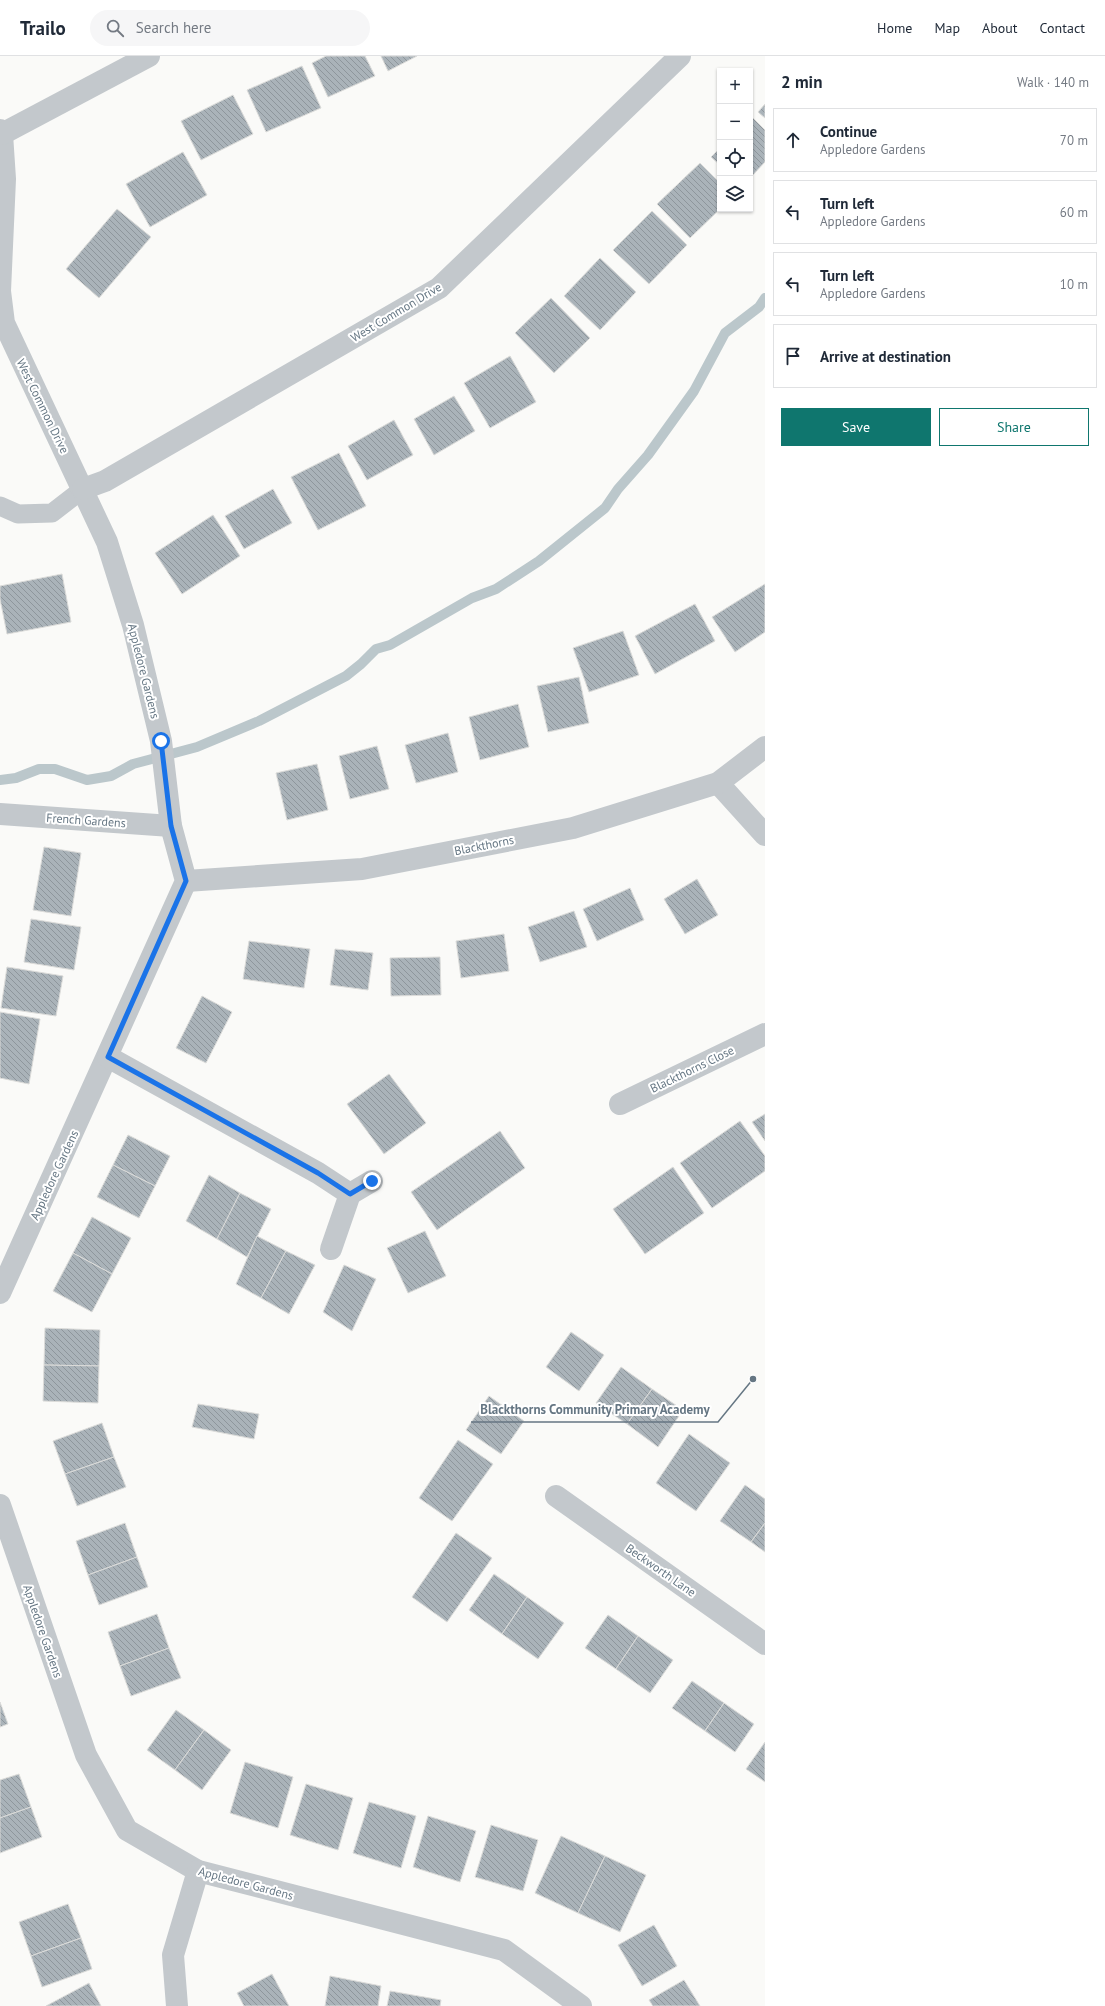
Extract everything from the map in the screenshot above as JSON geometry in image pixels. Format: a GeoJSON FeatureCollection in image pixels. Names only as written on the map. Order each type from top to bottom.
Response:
{"type":"FeatureCollection","features":[{"type":"Feature","properties":{"kind":"street","name":"West Common Drive"},"geometry":{"type":"LineString","coordinates":[[149,56],[1,132],[5,179],[0,291],[2,324],[83,489],[105,481],[439,288],[680,56]]}},
{"type":"Feature","properties":{"kind":"street","name":"Appledore Gardens"},"geometry":{"type":"LineString","coordinates":[[0,1293],[108,1057],[186,881],[171,826],[161,741],[133,625],[107,542],[83,489]]}},
{"type":"Feature","properties":{"kind":"street","name":"Blackthorns"},"geometry":{"type":"LineString","coordinates":[[186,881],[362,869],[572,828],[718,783],[765,747]]}},
{"type":"Feature","properties":{"kind":"street"},"geometry":{"type":"LineString","coordinates":[[718,783],[765,835]]}},
{"type":"Feature","properties":{"kind":"street","name":"French Gardens"},"geometry":{"type":"LineString","coordinates":[[0,814],[171,826]]}},
{"type":"Feature","properties":{"kind":"street","name":"Blackthorns Close"},"geometry":{"type":"LineString","coordinates":[[620,1104],[765,1034]]}},
{"type":"Feature","properties":{"kind":"street"},"geometry":{"type":"LineString","coordinates":[[108,1057],[318,1173],[350,1194]]}},
{"type":"Feature","properties":{"kind":"street"},"geometry":{"type":"LineString","coordinates":[[331,1249],[350,1194],[372,1181]]}},
{"type":"Feature","properties":{"kind":"street","name":"Beckworth Lane"},"geometry":{"type":"LineString","coordinates":[[556,1496],[765,1644]]}},
{"type":"Feature","properties":{"kind":"street","name":"Appledore Gardens"},"geometry":{"type":"LineString","coordinates":[[0,1505],[86,1756],[127,1830],[198,1871],[504,1950],[581,2006]]}},
{"type":"Feature","properties":{"kind":"street"},"geometry":{"type":"LineString","coordinates":[[177,2006],[173,1955],[198,1871]]}},
{"type":"Feature","properties":{"kind":"lane","name":"West Common Drive"},"geometry":{"type":"LineString","coordinates":[[0,506],[18,514],[52,513],[83,489]]}},
{"type":"Feature","properties":{"kind":"building"},"geometry":{"type":"Polygon","coordinates":[[[326,56],[365,56],[375,76],[328,97],[312,63],[326,56]]]}},
{"type":"Feature","properties":{"kind":"building"},"geometry":{"type":"Polygon","coordinates":[[[381,56],[417,56],[388,71],[381,56]]]}},
{"type":"Feature","properties":{"kind":"building"},"geometry":{"type":"Polygon","coordinates":[[[302,66],[321,108],[266,132],[247,90],[302,66]]]}},
{"type":"Feature","properties":{"kind":"building"},"geometry":{"type":"Polygon","coordinates":[[[233,95],[253,134],[201,160],[181,121],[233,95]]]}},
{"type":"Feature","properties":{"kind":"building"},"geometry":{"type":"Polygon","coordinates":[[[765,104],[765,118],[758,112],[765,104]]]}},
{"type":"Feature","properties":{"kind":"building"},"geometry":{"type":"Polygon","coordinates":[[[753,118],[765,130],[765,162],[753,175],[753,118]]]}},
{"type":"Feature","properties":{"kind":"building"},"geometry":{"type":"Polygon","coordinates":[[[717,151],[717,162],[711,157],[717,151]]]}},
{"type":"Feature","properties":{"kind":"building"},"geometry":{"type":"Polygon","coordinates":[[[183,152],[207,195],[150,227],[126,184],[183,152]]]}},
{"type":"Feature","properties":{"kind":"building"},"geometry":{"type":"Polygon","coordinates":[[[700,163],[717,180],[717,212],[690,238],[657,204],[700,163]]]}},
{"type":"Feature","properties":{"kind":"building"},"geometry":{"type":"Polygon","coordinates":[[[117,209],[151,237],[99,298],[66,269],[117,209]]]}},
{"type":"Feature","properties":{"kind":"building"},"geometry":{"type":"Polygon","coordinates":[[[652,211],[687,245],[649,284],[613,250],[652,211]]]}},
{"type":"Feature","properties":{"kind":"building"},"geometry":{"type":"Polygon","coordinates":[[[600,258],[636,292],[600,330],[564,296],[600,258]]]}},
{"type":"Feature","properties":{"kind":"building"},"geometry":{"type":"Polygon","coordinates":[[[551,298],[590,338],[554,373],[515,333],[551,298]]]}},
{"type":"Feature","properties":{"kind":"building"},"geometry":{"type":"Polygon","coordinates":[[[510,356],[536,402],[490,428],[464,383],[510,356]]]}},
{"type":"Feature","properties":{"kind":"building"},"geometry":{"type":"Polygon","coordinates":[[[454,396],[475,431],[434,455],[414,419],[454,396]]]}},
{"type":"Feature","properties":{"kind":"building"},"geometry":{"type":"Polygon","coordinates":[[[394,420],[413,455],[367,480],[348,446],[394,420]]]}},
{"type":"Feature","properties":{"kind":"building"},"geometry":{"type":"Polygon","coordinates":[[[339,453],[366,506],[318,530],[291,477],[339,453]]]}},
{"type":"Feature","properties":{"kind":"building"},"geometry":{"type":"Polygon","coordinates":[[[273,489],[292,523],[244,549],[225,516],[273,489]]]}},
{"type":"Feature","properties":{"kind":"building"},"geometry":{"type":"Polygon","coordinates":[[[213,515],[240,556],[182,594],[155,553],[213,515]]]}},
{"type":"Feature","properties":{"kind":"building"},"geometry":{"type":"Polygon","coordinates":[[[62,574],[71,622],[7,634],[0,599],[0,586],[62,574]]]}},
{"type":"Feature","properties":{"kind":"building"},"geometry":{"type":"Polygon","coordinates":[[[765,584],[765,632],[735,652],[712,617],[765,584]]]}},
{"type":"Feature","properties":{"kind":"building"},"geometry":{"type":"Polygon","coordinates":[[[695,604],[715,641],[655,674],[635,636],[695,604]]]}},
{"type":"Feature","properties":{"kind":"building"},"geometry":{"type":"Polygon","coordinates":[[[623,631],[639,675],[589,692],[573,648],[623,631]]]}},
{"type":"Feature","properties":{"kind":"building"},"geometry":{"type":"Polygon","coordinates":[[[579,677],[589,723],[548,732],[537,686],[579,677]]]}},
{"type":"Feature","properties":{"kind":"building"},"geometry":{"type":"Polygon","coordinates":[[[518,704],[529,747],[480,760],[469,717],[518,704]]]}},
{"type":"Feature","properties":{"kind":"building"},"geometry":{"type":"Polygon","coordinates":[[[448,733],[458,772],[416,783],[405,745],[448,733]]]}},
{"type":"Feature","properties":{"kind":"building"},"geometry":{"type":"Polygon","coordinates":[[[377,746],[389,789],[350,799],[339,756],[377,746]]]}},
{"type":"Feature","properties":{"kind":"building"},"geometry":{"type":"Polygon","coordinates":[[[317,764],[328,810],[287,820],[276,773],[317,764]]]}},
{"type":"Feature","properties":{"kind":"building"},"geometry":{"type":"Polygon","coordinates":[[[44,847],[81,853],[71,916],[33,910],[44,847]]]}},
{"type":"Feature","properties":{"kind":"building"},"geometry":{"type":"Polygon","coordinates":[[[697,879],[718,915],[685,934],[664,899],[697,879]]]}},
{"type":"Feature","properties":{"kind":"building"},"geometry":{"type":"Polygon","coordinates":[[[630,888],[644,920],[597,941],[583,909],[630,888]]]}},
{"type":"Feature","properties":{"kind":"building"},"geometry":{"type":"Polygon","coordinates":[[[574,911],[587,947],[540,962],[528,927],[574,911]]]}},
{"type":"Feature","properties":{"kind":"building"},"geometry":{"type":"Polygon","coordinates":[[[31,919],[81,927],[74,970],[24,962],[31,919]]]}},
{"type":"Feature","properties":{"kind":"building"},"geometry":{"type":"Polygon","coordinates":[[[504,934],[509,971],[461,978],[456,941],[504,934]]]}},
{"type":"Feature","properties":{"kind":"building"},"geometry":{"type":"Polygon","coordinates":[[[249,941],[310,949],[304,988],[243,979],[249,941]]]}},
{"type":"Feature","properties":{"kind":"building"},"geometry":{"type":"Polygon","coordinates":[[[335,949],[373,953],[368,990],[330,985],[335,949]]]}},
{"type":"Feature","properties":{"kind":"building"},"geometry":{"type":"Polygon","coordinates":[[[440,957],[441,995],[391,996],[390,958],[440,957]]]}},
{"type":"Feature","properties":{"kind":"building"},"geometry":{"type":"Polygon","coordinates":[[[7,967],[63,976],[56,1016],[1,1008],[7,967]]]}},
{"type":"Feature","properties":{"kind":"building"},"geometry":{"type":"Polygon","coordinates":[[[202,996],[232,1012],[206,1063],[176,1048],[202,996]]]}},
{"type":"Feature","properties":{"kind":"building"},"geometry":{"type":"Polygon","coordinates":[[[0,1012],[40,1019],[29,1084],[0,1078],[0,1012]]]}},
{"type":"Feature","properties":{"kind":"building"},"geometry":{"type":"Polygon","coordinates":[[[389,1074],[426,1123],[384,1154],[347,1104],[389,1074]]]}},
{"type":"Feature","properties":{"kind":"building"},"geometry":{"type":"Polygon","coordinates":[[[765,1114],[765,1141],[752,1122],[765,1114]]]}},
{"type":"Feature","properties":{"kind":"building"},"geometry":{"type":"Polygon","coordinates":[[[740,1121],[765,1156],[765,1171],[712,1208],[680,1163],[740,1121]]]}},
{"type":"Feature","properties":{"kind":"building"},"geometry":{"type":"Polygon","coordinates":[[[500,1131],[525,1168],[437,1230],[411,1192],[500,1131]]]}},
{"type":"Feature","properties":{"kind":"building"},"geometry":{"type":"Polygon","coordinates":[[[128,1135],[170,1156],[155,1186],[113,1165],[128,1135]]]}},
{"type":"Feature","properties":{"kind":"building"},"geometry":{"type":"Polygon","coordinates":[[[113,1165],[155,1186],[139,1218],[97,1197],[113,1165]]]}},
{"type":"Feature","properties":{"kind":"building"},"geometry":{"type":"Polygon","coordinates":[[[673,1167],[704,1213],[645,1254],[613,1209],[673,1167]]]}},
{"type":"Feature","properties":{"kind":"building"},"geometry":{"type":"Polygon","coordinates":[[[209,1175],[240,1193],[217,1239],[186,1221],[209,1175]]]}},
{"type":"Feature","properties":{"kind":"building"},"geometry":{"type":"Polygon","coordinates":[[[240,1193],[271,1209],[247,1257],[217,1239],[240,1193]]]}},
{"type":"Feature","properties":{"kind":"building"},"geometry":{"type":"Polygon","coordinates":[[[92,1217],[131,1238],[112,1274],[73,1253],[92,1217]]]}},
{"type":"Feature","properties":{"kind":"building"},"geometry":{"type":"Polygon","coordinates":[[[425,1231],[446,1276],[408,1293],[387,1248],[425,1231]]]}},
{"type":"Feature","properties":{"kind":"building"},"geometry":{"type":"Polygon","coordinates":[[[257,1236],[286,1251],[261,1298],[236,1284],[257,1236]]]}},
{"type":"Feature","properties":{"kind":"building"},"geometry":{"type":"Polygon","coordinates":[[[286,1251],[315,1265],[289,1314],[261,1298],[286,1251]]]}},
{"type":"Feature","properties":{"kind":"building"},"geometry":{"type":"Polygon","coordinates":[[[73,1253],[112,1274],[92,1312],[53,1291],[73,1253]]]}},
{"type":"Feature","properties":{"kind":"building"},"geometry":{"type":"Polygon","coordinates":[[[344,1265],[376,1279],[352,1331],[323,1312],[344,1265]]]}},
{"type":"Feature","properties":{"kind":"building"},"geometry":{"type":"Polygon","coordinates":[[[45,1328],[100,1330],[99,1366],[44,1365],[45,1328]]]}},
{"type":"Feature","properties":{"kind":"building"},"geometry":{"type":"Polygon","coordinates":[[[571,1332],[604,1355],[579,1391],[546,1367],[571,1332]]]}},
{"type":"Feature","properties":{"kind":"building"},"geometry":{"type":"Polygon","coordinates":[[[44,1365],[99,1366],[98,1403],[43,1401],[44,1365]]]}},
{"type":"Feature","properties":{"kind":"building"},"geometry":{"type":"Polygon","coordinates":[[[621,1367],[652,1389],[627,1424],[596,1403],[621,1367]]]}},
{"type":"Feature","properties":{"kind":"building"},"geometry":{"type":"Polygon","coordinates":[[[652,1389],[683,1410],[658,1447],[627,1424],[652,1389]]]}},
{"type":"Feature","properties":{"kind":"building"},"geometry":{"type":"Polygon","coordinates":[[[489,1396],[524,1421],[501,1454],[466,1430],[489,1396]]]}},
{"type":"Feature","properties":{"kind":"building"},"geometry":{"type":"Polygon","coordinates":[[[198,1404],[259,1414],[254,1439],[192,1427],[198,1404]]]}},
{"type":"Feature","properties":{"kind":"building"},"geometry":{"type":"Polygon","coordinates":[[[102,1423],[114,1457],[65,1474],[53,1441],[102,1423]]]}},
{"type":"Feature","properties":{"kind":"building"},"geometry":{"type":"Polygon","coordinates":[[[689,1434],[730,1463],[696,1511],[656,1483],[689,1434]]]}},
{"type":"Feature","properties":{"kind":"building"},"geometry":{"type":"Polygon","coordinates":[[[458,1440],[493,1464],[452,1521],[419,1498],[458,1440]]]}},
{"type":"Feature","properties":{"kind":"building"},"geometry":{"type":"Polygon","coordinates":[[[114,1457],[126,1487],[77,1506],[65,1474],[114,1457]]]}},
{"type":"Feature","properties":{"kind":"building"},"geometry":{"type":"Polygon","coordinates":[[[745,1485],[765,1499],[765,1523],[751,1542],[720,1521],[745,1485]]]}},
{"type":"Feature","properties":{"kind":"building"},"geometry":{"type":"Polygon","coordinates":[[[125,1523],[137,1557],[88,1575],[76,1541],[125,1523]]]}},
{"type":"Feature","properties":{"kind":"building"},"geometry":{"type":"Polygon","coordinates":[[[765,1523],[765,1552],[751,1542],[765,1523]]]}},
{"type":"Feature","properties":{"kind":"building"},"geometry":{"type":"Polygon","coordinates":[[[456,1533],[492,1558],[447,1622],[412,1597],[456,1533]]]}},
{"type":"Feature","properties":{"kind":"building"},"geometry":{"type":"Polygon","coordinates":[[[137,1557],[148,1587],[99,1605],[88,1575],[137,1557]]]}},
{"type":"Feature","properties":{"kind":"building"},"geometry":{"type":"Polygon","coordinates":[[[494,1574],[527,1597],[502,1634],[469,1610],[494,1574]]]}},
{"type":"Feature","properties":{"kind":"building"},"geometry":{"type":"Polygon","coordinates":[[[527,1597],[564,1623],[538,1659],[502,1634],[527,1597]]]}},
{"type":"Feature","properties":{"kind":"building"},"geometry":{"type":"Polygon","coordinates":[[[157,1614],[169,1648],[120,1666],[108,1632],[157,1614]]]}},
{"type":"Feature","properties":{"kind":"building"},"geometry":{"type":"Polygon","coordinates":[[[608,1615],[638,1636],[616,1669],[585,1648],[608,1615]]]}},
{"type":"Feature","properties":{"kind":"building"},"geometry":{"type":"Polygon","coordinates":[[[638,1636],[673,1660],[650,1693],[616,1669],[638,1636]]]}},
{"type":"Feature","properties":{"kind":"building"},"geometry":{"type":"Polygon","coordinates":[[[169,1648],[181,1678],[131,1696],[120,1666],[169,1648]]]}},
{"type":"Feature","properties":{"kind":"building"},"geometry":{"type":"Polygon","coordinates":[[[692,1681],[724,1703],[705,1731],[672,1708],[692,1681]]]}},
{"type":"Feature","properties":{"kind":"building"},"geometry":{"type":"Polygon","coordinates":[[[0,1702],[8,1724],[0,1727],[0,1702]]]}},
{"type":"Feature","properties":{"kind":"building"},"geometry":{"type":"Polygon","coordinates":[[[724,1703],[754,1724],[735,1752],[705,1731],[724,1703]]]}},
{"type":"Feature","properties":{"kind":"building"},"geometry":{"type":"Polygon","coordinates":[[[176,1710],[204,1730],[175,1770],[147,1750],[176,1710]]]}},
{"type":"Feature","properties":{"kind":"building"},"geometry":{"type":"Polygon","coordinates":[[[204,1730],[231,1750],[202,1790],[175,1770],[204,1730]]]}},
{"type":"Feature","properties":{"kind":"building"},"geometry":{"type":"Polygon","coordinates":[[[765,1742],[765,1782],[746,1769],[765,1742]]]}},
{"type":"Feature","properties":{"kind":"building"},"geometry":{"type":"Polygon","coordinates":[[[245,1762],[293,1777],[278,1828],[230,1813],[245,1762]]]}},
{"type":"Feature","properties":{"kind":"building"},"geometry":{"type":"Polygon","coordinates":[[[19,1774],[31,1807],[0,1818],[0,1780],[19,1774]]]}},
{"type":"Feature","properties":{"kind":"building"},"geometry":{"type":"Polygon","coordinates":[[[306,1784],[353,1798],[338,1850],[290,1835],[306,1784]]]}},
{"type":"Feature","properties":{"kind":"building"},"geometry":{"type":"Polygon","coordinates":[[[369,1802],[416,1816],[401,1868],[353,1853],[369,1802]]]}},
{"type":"Feature","properties":{"kind":"building"},"geometry":{"type":"Polygon","coordinates":[[[31,1807],[42,1837],[0,1853],[0,1818],[31,1807]]]}},
{"type":"Feature","properties":{"kind":"building"},"geometry":{"type":"Polygon","coordinates":[[[428,1816],[476,1831],[460,1882],[413,1867],[428,1816]]]}},
{"type":"Feature","properties":{"kind":"building"},"geometry":{"type":"Polygon","coordinates":[[[491,1825],[538,1840],[523,1891],[475,1877],[491,1825]]]}},
{"type":"Feature","properties":{"kind":"building"},"geometry":{"type":"Polygon","coordinates":[[[561,1836],[605,1856],[578,1913],[535,1893],[561,1836]]]}},
{"type":"Feature","properties":{"kind":"building"},"geometry":{"type":"Polygon","coordinates":[[[605,1856],[646,1875],[620,1932],[578,1913],[605,1856]]]}},
{"type":"Feature","properties":{"kind":"building"},"geometry":{"type":"Polygon","coordinates":[[[68,1904],[81,1938],[31,1956],[19,1922],[68,1904]]]}},
{"type":"Feature","properties":{"kind":"building"},"geometry":{"type":"Polygon","coordinates":[[[654,1925],[677,1966],[642,1986],[618,1945],[654,1925]]]}},
{"type":"Feature","properties":{"kind":"building"},"geometry":{"type":"Polygon","coordinates":[[[81,1938],[92,1969],[42,1987],[31,1956],[81,1938]]]}},
{"type":"Feature","properties":{"kind":"building"},"geometry":{"type":"Polygon","coordinates":[[[272,1974],[289,2006],[244,2006],[237,1993],[272,1974]]]}},
{"type":"Feature","properties":{"kind":"building"},"geometry":{"type":"Polygon","coordinates":[[[330,1976],[381,1986],[378,2006],[325,2006],[330,1976]]]}},
{"type":"Feature","properties":{"kind":"building"},"geometry":{"type":"Polygon","coordinates":[[[684,1980],[700,2006],[653,2006],[649,2000],[684,1980]]]}},
{"type":"Feature","properties":{"kind":"building"},"geometry":{"type":"Polygon","coordinates":[[[89,1983],[101,2006],[46,2006],[89,1983]]]}},
{"type":"Feature","properties":{"kind":"building"},"geometry":{"type":"Polygon","coordinates":[[[390,1991],[441,2000],[440,2006],[387,2006],[390,1991]]]}},
{"type":"Feature","properties":{"kind":"waterway"},"geometry":{"type":"LineString","coordinates":[[0,780],[16,778],[39,769],[55,769],[87,780],[111,776],[133,764],[197,747],[259,721],[346,676],[376,649],[390,645],[472,598],[496,589],[539,561],[605,508],[618,489],[648,455],[694,391],[725,333],[759,307],[765,298]]}},
{"type":"Feature","properties":{"kind":"place","name":"Blackthorns Community Primary Academy"},"geometry":{"type":"Point","coordinates":[753,1379]}},
{"type":"Feature","properties":{"kind":"route"},"geometry":{"type":"LineString","coordinates":[[161,741],[171,826],[186,881],[108,1057],[318,1173],[350,1194],[372,1181]]}}]}
